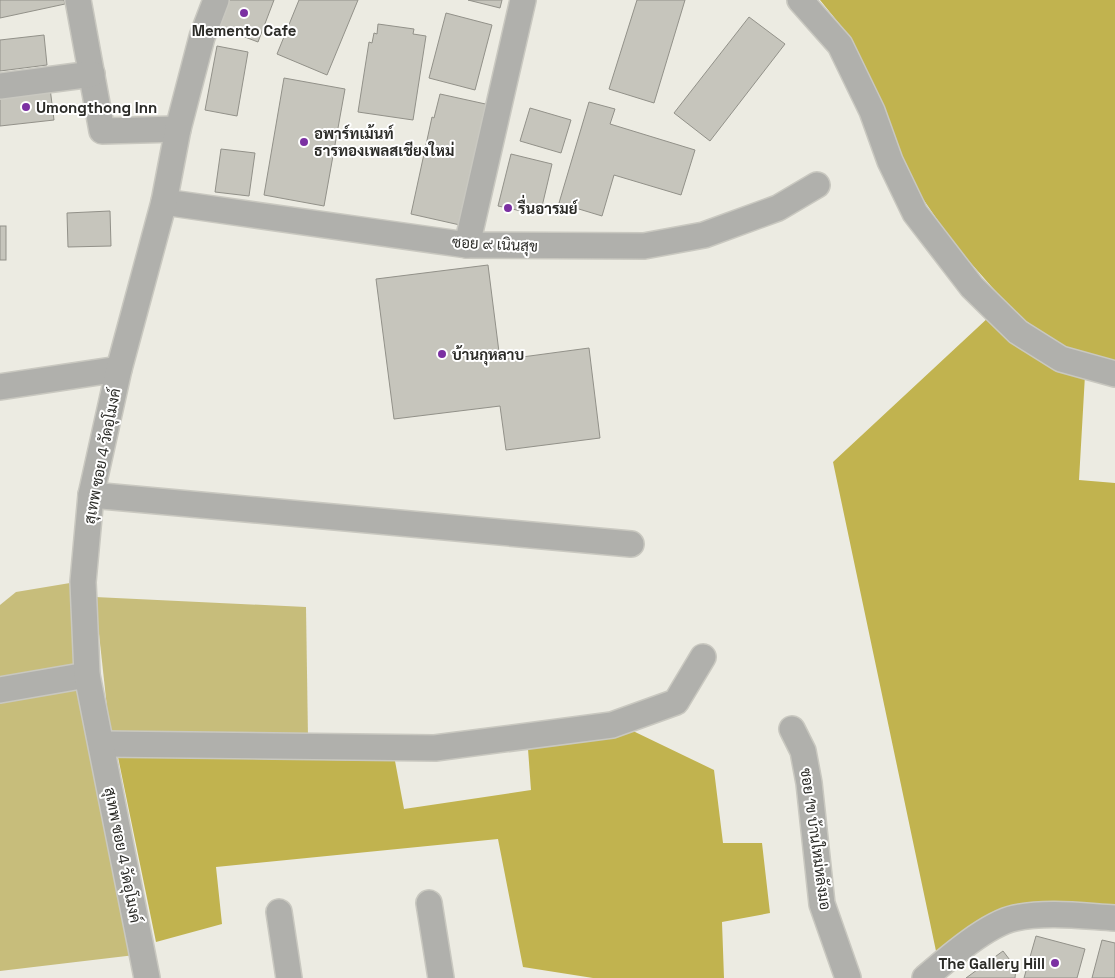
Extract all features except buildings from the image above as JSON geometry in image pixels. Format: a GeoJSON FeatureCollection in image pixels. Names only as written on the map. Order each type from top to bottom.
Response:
{"type":"FeatureCollection","features":[{"type":"Feature","properties":{"kind":"street"},"geometry":{"type":"LineString","coordinates":[[78,0],[102,131],[178,129]]}},
{"type":"Feature","properties":{"kind":"street","name":"สุเทพ ซอย 4 วัดอุโมงค์"},"geometry":{"type":"LineString","coordinates":[[146,978],[102,744],[87,675],[83,582],[91,495],[120,369],[164,202],[178,129],[202,37],[216,0]]}},
{"type":"Feature","properties":{"kind":"street"},"geometry":{"type":"LineString","coordinates":[[467,245],[523,0]]}},
{"type":"Feature","properties":{"kind":"street"},"geometry":{"type":"LineString","coordinates":[[800,0],[840,45],[872,111],[890,161],[915,213],[972,287],[1018,332],[1061,359],[1115,374]]}},
{"type":"Feature","properties":{"kind":"street"},"geometry":{"type":"LineString","coordinates":[[0,86],[92,74]]}},
{"type":"Feature","properties":{"kind":"street","name":"ซอย ๙ เนินสุข"},"geometry":{"type":"LineString","coordinates":[[164,202],[467,245],[644,246],[704,235],[778,208],[817,185]]}},
{"type":"Feature","properties":{"kind":"street"},"geometry":{"type":"LineString","coordinates":[[0,387],[120,369]]}},
{"type":"Feature","properties":{"kind":"street"},"geometry":{"type":"LineString","coordinates":[[91,495],[631,544]]}},
{"type":"Feature","properties":{"kind":"street"},"geometry":{"type":"LineString","coordinates":[[102,744],[435,748],[612,725],[676,702],[703,657]]}},
{"type":"Feature","properties":{"kind":"street"},"geometry":{"type":"LineString","coordinates":[[0,690],[87,675]]}},
{"type":"Feature","properties":{"kind":"street","name":"ซอย 1ข บ้านใหม่หลังมอ"},"geometry":{"type":"LineString","coordinates":[[792,729],[803,751],[809,783],[822,904],[848,978]]}},
{"type":"Feature","properties":{"kind":"street"},"geometry":{"type":"LineString","coordinates":[[429,902],[441,978]]}},
{"type":"Feature","properties":{"kind":"street"},"geometry":{"type":"LineString","coordinates":[[278,912],[289,978]]}},
{"type":"Feature","properties":{"kind":"street"},"geometry":{"type":"LineString","coordinates":[[925,978],[990,929],[1013,918],[1040,914],[1115,918]]}},
{"type":"Feature","properties":{"kind":"shaded area"},"geometry":{"type":"Polygon","coordinates":[[[820,0],[1115,0],[1115,366],[1072,356],[1013,311],[954,244],[910,180],[842,27],[820,0]]]}},
{"type":"Feature","properties":{"kind":"shaded area"},"geometry":{"type":"Polygon","coordinates":[[[990,316],[1085,375],[1079,480],[1115,483],[1115,911],[995,915],[936,951],[833,462],[990,316]]]}},
{"type":"Feature","properties":{"kind":"shaded area"},"geometry":{"type":"Polygon","coordinates":[[[70,583],[80,669],[0,683],[0,605],[16,592],[70,583]]]}},
{"type":"Feature","properties":{"kind":"shaded area"},"geometry":{"type":"Polygon","coordinates":[[[95,597],[306,607],[308,738],[110,735],[95,597]]]}},
{"type":"Feature","properties":{"kind":"shaded area"},"geometry":{"type":"Polygon","coordinates":[[[80,685],[135,955],[0,971],[0,700],[80,685]]]}},
{"type":"Feature","properties":{"kind":"shaded area"},"geometry":{"type":"Polygon","coordinates":[[[633,731],[714,770],[723,843],[762,843],[770,913],[722,922],[724,978],[593,978],[523,967],[498,839],[216,867],[222,924],[156,942],[118,757],[395,761],[404,809],[531,790],[528,749],[633,731]]]}},
{"type":"Feature","properties":{"kind":"place","name":"Memento Cafe"},"geometry":{"type":"Point","coordinates":[244,13]}},
{"type":"Feature","properties":{"kind":"place","name":"Umongthong Inn"},"geometry":{"type":"Point","coordinates":[26,107]}},
{"type":"Feature","properties":{"kind":"place","name":"อพาร์ทเม้นท์ ธารทองเพลสเชียงใหม่"},"geometry":{"type":"Point","coordinates":[304,142]}},
{"type":"Feature","properties":{"kind":"place","name":"รื่นอารมย์"},"geometry":{"type":"Point","coordinates":[508,208]}},
{"type":"Feature","properties":{"kind":"place","name":"บ้านกุหลาบ"},"geometry":{"type":"Point","coordinates":[442,354]}},
{"type":"Feature","properties":{"kind":"place","name":"The Gallery Hill"},"geometry":{"type":"Point","coordinates":[1055,963]}}]}
